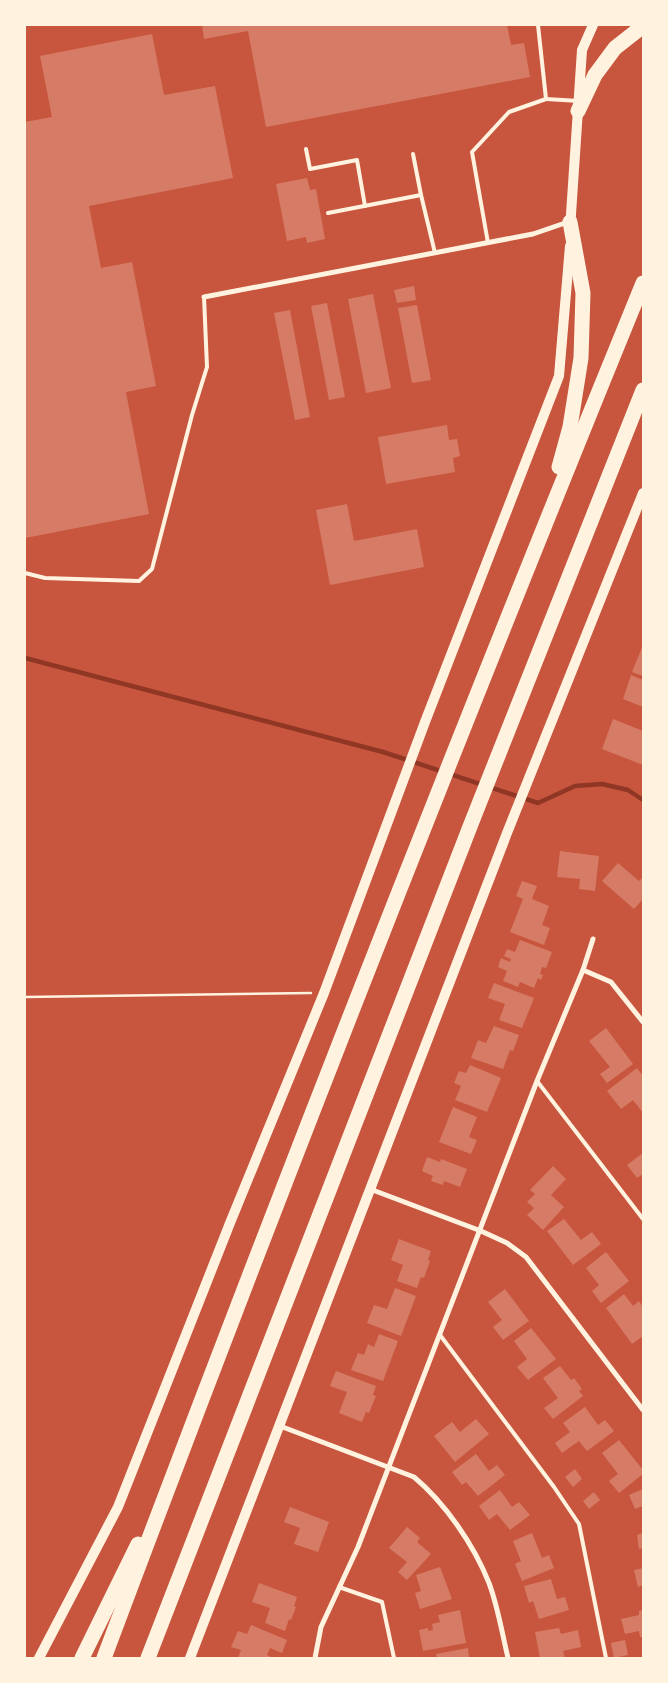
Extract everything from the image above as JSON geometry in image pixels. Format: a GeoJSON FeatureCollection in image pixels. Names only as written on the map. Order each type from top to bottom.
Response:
{"type":"FeatureCollection","features":[{"type":"Feature","properties":{"kind":"highway"},"geometry":{"type":"LineString","coordinates":[[579,106],[595,75],[615,48],[643,26]]}},
{"type":"Feature","properties":{"kind":"highway"},"geometry":{"type":"LineString","coordinates":[[545,523],[570,427],[581,358],[583,293],[570,222]]}},
{"type":"Feature","properties":{"kind":"highway"},"geometry":{"type":"LineString","coordinates":[[104,1658],[430,810],[643,283]]}},
{"type":"Feature","properties":{"kind":"highway"},"geometry":{"type":"LineString","coordinates":[[148,1658],[471,824],[643,390]]}},
{"type":"Feature","properties":{"kind":"highway"},"geometry":{"type":"LineString","coordinates":[[82,1658],[179,1460]]}},
{"type":"Feature","properties":{"kind":"main road"},"geometry":{"type":"LineString","coordinates":[[39,1658],[118,1507],[230,1223],[324,993],[425,722],[559,376],[569,270],[570,222],[582,50],[593,25]]}},
{"type":"Feature","properties":{"kind":"main road"},"geometry":{"type":"LineString","coordinates":[[190,1658],[507,833],[643,493]]}},
{"type":"Feature","properties":{"kind":"street"},"geometry":{"type":"LineString","coordinates":[[204,296],[533,234],[570,222]]}},
{"type":"Feature","properties":{"kind":"street"},"geometry":{"type":"LineString","coordinates":[[315,1658],[321,1627],[358,1547],[481,1231],[537,1081],[594,939]]}},
{"type":"Feature","properties":{"kind":"street"},"geometry":{"type":"LineString","coordinates":[[583,970],[611,982],[643,1022]]}},
{"type":"Feature","properties":{"kind":"street"},"geometry":{"type":"LineString","coordinates":[[370,1189],[481,1231],[507,1243],[526,1257],[643,1410]]}},
{"type":"Feature","properties":{"kind":"street"},"geometry":{"type":"LineString","coordinates":[[280,1426],[414,1477],[429,1490],[470,1546],[489,1583],[508,1658]]}},
{"type":"Feature","properties":{"kind":"lane"},"geometry":{"type":"LineString","coordinates":[[538,25],[546,100]]}},
{"type":"Feature","properties":{"kind":"lane"},"geometry":{"type":"LineString","coordinates":[[488,243],[472,152],[509,112],[546,100],[579,106]]}},
{"type":"Feature","properties":{"kind":"lane"},"geometry":{"type":"LineString","coordinates":[[306,149],[310,169],[357,160],[365,206]]}},
{"type":"Feature","properties":{"kind":"lane"},"geometry":{"type":"LineString","coordinates":[[412,154],[435,253]]}},
{"type":"Feature","properties":{"kind":"lane"},"geometry":{"type":"LineString","coordinates":[[328,213],[421,195]]}},
{"type":"Feature","properties":{"kind":"lane"},"geometry":{"type":"LineString","coordinates":[[25,573],[45,578],[139,581],[152,569],[192,415],[207,367],[204,296]]}},
{"type":"Feature","properties":{"kind":"lane"},"geometry":{"type":"LineString","coordinates":[[537,1081],[643,1219]]}},
{"type":"Feature","properties":{"kind":"lane"},"geometry":{"type":"LineString","coordinates":[[440,1336],[554,1487],[579,1524],[606,1658]]}},
{"type":"Feature","properties":{"kind":"lane"},"geometry":{"type":"LineString","coordinates":[[339,1587],[382,1602],[394,1658]]}},
{"type":"Feature","properties":{"kind":"path"},"geometry":{"type":"LineString","coordinates":[[25,997],[324,993]]}},
{"type":"Feature","properties":{"kind":"building"},"geometry":{"type":"Polygon","coordinates":[[[202,25],[507,25],[511,45],[524,43],[530,77],[266,127],[248,31],[204,39],[202,25]]]}},
{"type":"Feature","properties":{"kind":"building"},"geometry":{"type":"Polygon","coordinates":[[[152,34],[164,95],[215,86],[233,178],[89,206],[101,268],[132,262],[156,386],[126,392],[149,514],[25,538],[25,122],[52,117],[40,56],[152,34]]]}},
{"type":"Feature","properties":{"kind":"building"},"geometry":{"type":"Polygon","coordinates":[[[307,178],[310,190],[316,189],[325,239],[307,243],[306,237],[287,241],[276,184],[307,178]]]}},
{"type":"Feature","properties":{"kind":"building"},"geometry":{"type":"Polygon","coordinates":[[[414,286],[416,300],[397,303],[394,290],[414,286]]]}},
{"type":"Feature","properties":{"kind":"building"},"geometry":{"type":"Polygon","coordinates":[[[373,294],[391,388],[366,393],[348,299],[373,294]]]}},
{"type":"Feature","properties":{"kind":"building"},"geometry":{"type":"Polygon","coordinates":[[[327,303],[345,397],[329,400],[311,306],[327,303]]]}},
{"type":"Feature","properties":{"kind":"building"},"geometry":{"type":"Polygon","coordinates":[[[417,305],[431,380],[412,383],[398,308],[417,305]]]}},
{"type":"Feature","properties":{"kind":"building"},"geometry":{"type":"Polygon","coordinates":[[[290,310],[310,417],[295,420],[274,313],[290,310]]]}},
{"type":"Feature","properties":{"kind":"building"},"geometry":{"type":"Polygon","coordinates":[[[447,425],[449,440],[457,439],[460,456],[453,458],[455,472],[386,484],[378,437],[447,425]]]}},
{"type":"Feature","properties":{"kind":"building"},"geometry":{"type":"Polygon","coordinates":[[[347,504],[354,541],[417,529],[424,567],[330,585],[316,510],[347,504]]]}},
{"type":"Feature","properties":{"kind":"building"},"geometry":{"type":"Polygon","coordinates":[[[643,645],[643,676],[632,672],[643,645]]]}},
{"type":"Feature","properties":{"kind":"building"},"geometry":{"type":"Polygon","coordinates":[[[631,675],[643,680],[643,707],[623,699],[631,675]]]}},
{"type":"Feature","properties":{"kind":"building"},"geometry":{"type":"Polygon","coordinates":[[[613,719],[643,731],[643,765],[602,749],[613,719]]]}},
{"type":"Feature","properties":{"kind":"building"},"geometry":{"type":"Polygon","coordinates":[[[560,851],[599,856],[595,891],[579,889],[580,879],[557,877],[560,851]]]}},
{"type":"Feature","properties":{"kind":"building"},"geometry":{"type":"Polygon","coordinates":[[[618,863],[639,881],[643,877],[643,899],[634,909],[602,881],[618,863]]]}},
{"type":"Feature","properties":{"kind":"building"},"geometry":{"type":"Polygon","coordinates":[[[522,881],[537,886],[532,899],[549,906],[542,925],[550,928],[544,945],[510,932],[523,899],[516,896],[522,881]]]}},
{"type":"Feature","properties":{"kind":"building"},"geometry":{"type":"Polygon","coordinates":[[[520,940],[552,952],[546,968],[542,967],[540,974],[543,975],[541,980],[538,978],[534,988],[520,982],[518,987],[503,981],[507,971],[498,967],[501,958],[510,962],[511,959],[504,956],[507,949],[515,952],[520,940]]]}},
{"type":"Feature","properties":{"kind":"building"},"geometry":{"type":"Polygon","coordinates":[[[494,983],[534,998],[522,1028],[499,1020],[505,1004],[488,998],[494,983]]]}},
{"type":"Feature","properties":{"kind":"building"},"geometry":{"type":"Polygon","coordinates":[[[494,1026],[519,1035],[513,1051],[510,1050],[503,1069],[471,1058],[478,1040],[486,1043],[494,1026]]]}},
{"type":"Feature","properties":{"kind":"building"},"geometry":{"type":"Polygon","coordinates":[[[606,1028],[633,1064],[607,1083],[600,1074],[610,1067],[589,1041],[606,1028]]]}},
{"type":"Feature","properties":{"kind":"building"},"geometry":{"type":"Polygon","coordinates":[[[470,1065],[501,1078],[487,1112],[455,1100],[461,1086],[454,1083],[459,1071],[466,1073],[470,1065]]]}},
{"type":"Feature","properties":{"kind":"building"},"geometry":{"type":"Polygon","coordinates":[[[637,1068],[643,1076],[643,1113],[633,1100],[621,1109],[607,1091],[637,1068]]]}},
{"type":"Feature","properties":{"kind":"building"},"geometry":{"type":"Polygon","coordinates":[[[453,1107],[477,1117],[469,1137],[477,1140],[471,1154],[439,1142],[453,1107]]]}},
{"type":"Feature","properties":{"kind":"building"},"geometry":{"type":"Polygon","coordinates":[[[643,1153],[643,1174],[637,1178],[627,1165],[643,1153]]]}},
{"type":"Feature","properties":{"kind":"building"},"geometry":{"type":"Polygon","coordinates":[[[427,1157],[440,1162],[441,1159],[467,1169],[460,1187],[444,1181],[443,1185],[431,1181],[433,1176],[422,1171],[427,1157]]]}},
{"type":"Feature","properties":{"kind":"building"},"geometry":{"type":"Polygon","coordinates":[[[553,1166],[566,1179],[551,1195],[564,1207],[543,1230],[527,1215],[534,1208],[527,1202],[535,1194],[530,1190],[553,1166]]]}},
{"type":"Feature","properties":{"kind":"building"},"geometry":{"type":"Polygon","coordinates":[[[564,1219],[581,1240],[592,1232],[601,1244],[573,1265],[547,1231],[564,1219]]]}},
{"type":"Feature","properties":{"kind":"building"},"geometry":{"type":"Polygon","coordinates":[[[399,1239],[431,1251],[428,1260],[430,1261],[424,1278],[421,1277],[417,1288],[397,1281],[403,1265],[391,1260],[399,1239]]]}},
{"type":"Feature","properties":{"kind":"building"},"geometry":{"type":"Polygon","coordinates":[[[606,1252],[629,1281],[601,1303],[592,1291],[599,1285],[586,1268],[606,1252]]]}},
{"type":"Feature","properties":{"kind":"building"},"geometry":{"type":"Polygon","coordinates":[[[395,1288],[416,1296],[401,1336],[367,1323],[374,1305],[387,1309],[395,1288]]]}},
{"type":"Feature","properties":{"kind":"building"},"geometry":{"type":"Polygon","coordinates":[[[505,1289],[529,1321],[503,1340],[493,1327],[502,1320],[488,1302],[505,1289]]]}},
{"type":"Feature","properties":{"kind":"building"},"geometry":{"type":"Polygon","coordinates":[[[624,1294],[633,1306],[639,1301],[643,1307],[643,1336],[632,1344],[606,1308],[624,1294]]]}},
{"type":"Feature","properties":{"kind":"building"},"geometry":{"type":"Polygon","coordinates":[[[531,1328],[556,1359],[528,1380],[517,1367],[527,1359],[514,1341],[531,1328]]]}},
{"type":"Feature","properties":{"kind":"building"},"geometry":{"type":"Polygon","coordinates":[[[379,1334],[398,1341],[383,1381],[351,1370],[358,1353],[364,1355],[368,1344],[374,1347],[379,1334]]]}},
{"type":"Feature","properties":{"kind":"building"},"geometry":{"type":"Polygon","coordinates":[[[560,1366],[571,1380],[574,1378],[582,1389],[579,1391],[583,1396],[553,1419],[544,1408],[558,1398],[543,1378],[560,1366]]]}},
{"type":"Feature","properties":{"kind":"building"},"geometry":{"type":"Polygon","coordinates":[[[336,1371],[376,1386],[373,1395],[376,1396],[369,1413],[366,1412],[362,1422],[339,1413],[347,1392],[330,1386],[336,1371]]]}},
{"type":"Feature","properties":{"kind":"building"},"geometry":{"type":"Polygon","coordinates":[[[585,1407],[598,1425],[605,1420],[614,1431],[587,1451],[579,1441],[562,1453],[555,1443],[570,1432],[563,1423],[585,1407]]]}},
{"type":"Feature","properties":{"kind":"building"},"geometry":{"type":"Polygon","coordinates":[[[476,1419],[489,1434],[455,1462],[434,1436],[452,1422],[460,1432],[476,1419]]]}},
{"type":"Feature","properties":{"kind":"building"},"geometry":{"type":"Polygon","coordinates":[[[619,1440],[643,1470],[643,1474],[619,1493],[609,1481],[618,1474],[602,1453],[619,1440]]]}},
{"type":"Feature","properties":{"kind":"building"},"geometry":{"type":"Polygon","coordinates":[[[476,1454],[489,1471],[497,1465],[505,1475],[478,1496],[466,1482],[462,1485],[452,1472],[476,1454]]]}},
{"type":"Feature","properties":{"kind":"building"},"geometry":{"type":"Polygon","coordinates":[[[575,1469],[582,1479],[573,1487],[565,1477],[575,1469]]]}},
{"type":"Feature","properties":{"kind":"building"},"geometry":{"type":"Polygon","coordinates":[[[643,1489],[643,1506],[635,1509],[629,1495],[643,1489]]]}},
{"type":"Feature","properties":{"kind":"building"},"geometry":{"type":"Polygon","coordinates":[[[500,1490],[512,1507],[519,1502],[530,1515],[510,1530],[497,1514],[489,1520],[479,1506],[500,1490]]]}},
{"type":"Feature","properties":{"kind":"building"},"geometry":{"type":"Polygon","coordinates":[[[594,1492],[600,1500],[589,1509],[583,1501],[594,1492]]]}},
{"type":"Feature","properties":{"kind":"building"},"geometry":{"type":"Polygon","coordinates":[[[290,1507],[329,1522],[318,1552],[294,1544],[300,1528],[284,1522],[290,1507]]]}},
{"type":"Feature","properties":{"kind":"building"},"geometry":{"type":"Polygon","coordinates":[[[407,1527],[420,1538],[417,1542],[431,1554],[407,1580],[398,1572],[407,1562],[389,1548],[407,1527]]]}},
{"type":"Feature","properties":{"kind":"building"},"geometry":{"type":"Polygon","coordinates":[[[532,1533],[542,1558],[549,1555],[554,1568],[522,1581],[515,1564],[521,1561],[513,1541],[532,1533]]]}},
{"type":"Feature","properties":{"kind":"building"},"geometry":{"type":"Polygon","coordinates":[[[643,1533],[643,1548],[639,1549],[637,1535],[643,1533]]]}},
{"type":"Feature","properties":{"kind":"building"},"geometry":{"type":"Polygon","coordinates":[[[440,1567],[452,1599],[420,1609],[415,1593],[421,1591],[416,1575],[440,1567]]]}},
{"type":"Feature","properties":{"kind":"building"},"geometry":{"type":"Polygon","coordinates":[[[643,1568],[643,1585],[638,1587],[634,1570],[643,1568]]]}},
{"type":"Feature","properties":{"kind":"building"},"geometry":{"type":"Polygon","coordinates":[[[551,1579],[557,1599],[565,1597],[569,1610],[539,1619],[533,1601],[529,1603],[524,1586],[551,1579]]]}},
{"type":"Feature","properties":{"kind":"building"},"geometry":{"type":"Polygon","coordinates":[[[259,1583],[297,1597],[294,1606],[296,1607],[285,1631],[265,1623],[270,1608],[252,1602],[259,1583]]]}},
{"type":"Feature","properties":{"kind":"building"},"geometry":{"type":"Polygon","coordinates":[[[460,1610],[466,1643],[423,1651],[419,1630],[428,1628],[428,1631],[433,1630],[432,1624],[440,1622],[438,1615],[460,1610]]]}},
{"type":"Feature","properties":{"kind":"building"},"geometry":{"type":"Polygon","coordinates":[[[643,1610],[643,1637],[640,1637],[639,1631],[625,1634],[621,1619],[639,1615],[639,1611],[643,1610]]]}},
{"type":"Feature","properties":{"kind":"building"},"geometry":{"type":"Polygon","coordinates":[[[251,1625],[287,1640],[282,1653],[270,1648],[267,1655],[273,1658],[238,1658],[241,1650],[231,1647],[238,1631],[247,1634],[251,1625]]]}},
{"type":"Feature","properties":{"kind":"building"},"geometry":{"type":"Polygon","coordinates":[[[559,1628],[561,1634],[578,1630],[581,1647],[563,1651],[565,1658],[540,1658],[535,1632],[559,1628]]]}},
{"type":"Feature","properties":{"kind":"building"},"geometry":{"type":"Polygon","coordinates":[[[625,1640],[628,1655],[614,1658],[611,1643],[625,1640]]]}},
{"type":"Feature","properties":{"kind":"building"},"geometry":{"type":"Polygon","coordinates":[[[468,1648],[469,1658],[437,1658],[436,1654],[468,1648]]]}},
{"type":"Feature","properties":{"kind":"waterway"},"geometry":{"type":"LineString","coordinates":[[25,658],[383,752],[538,803],[575,786],[602,784],[628,790],[643,800]]}}]}
